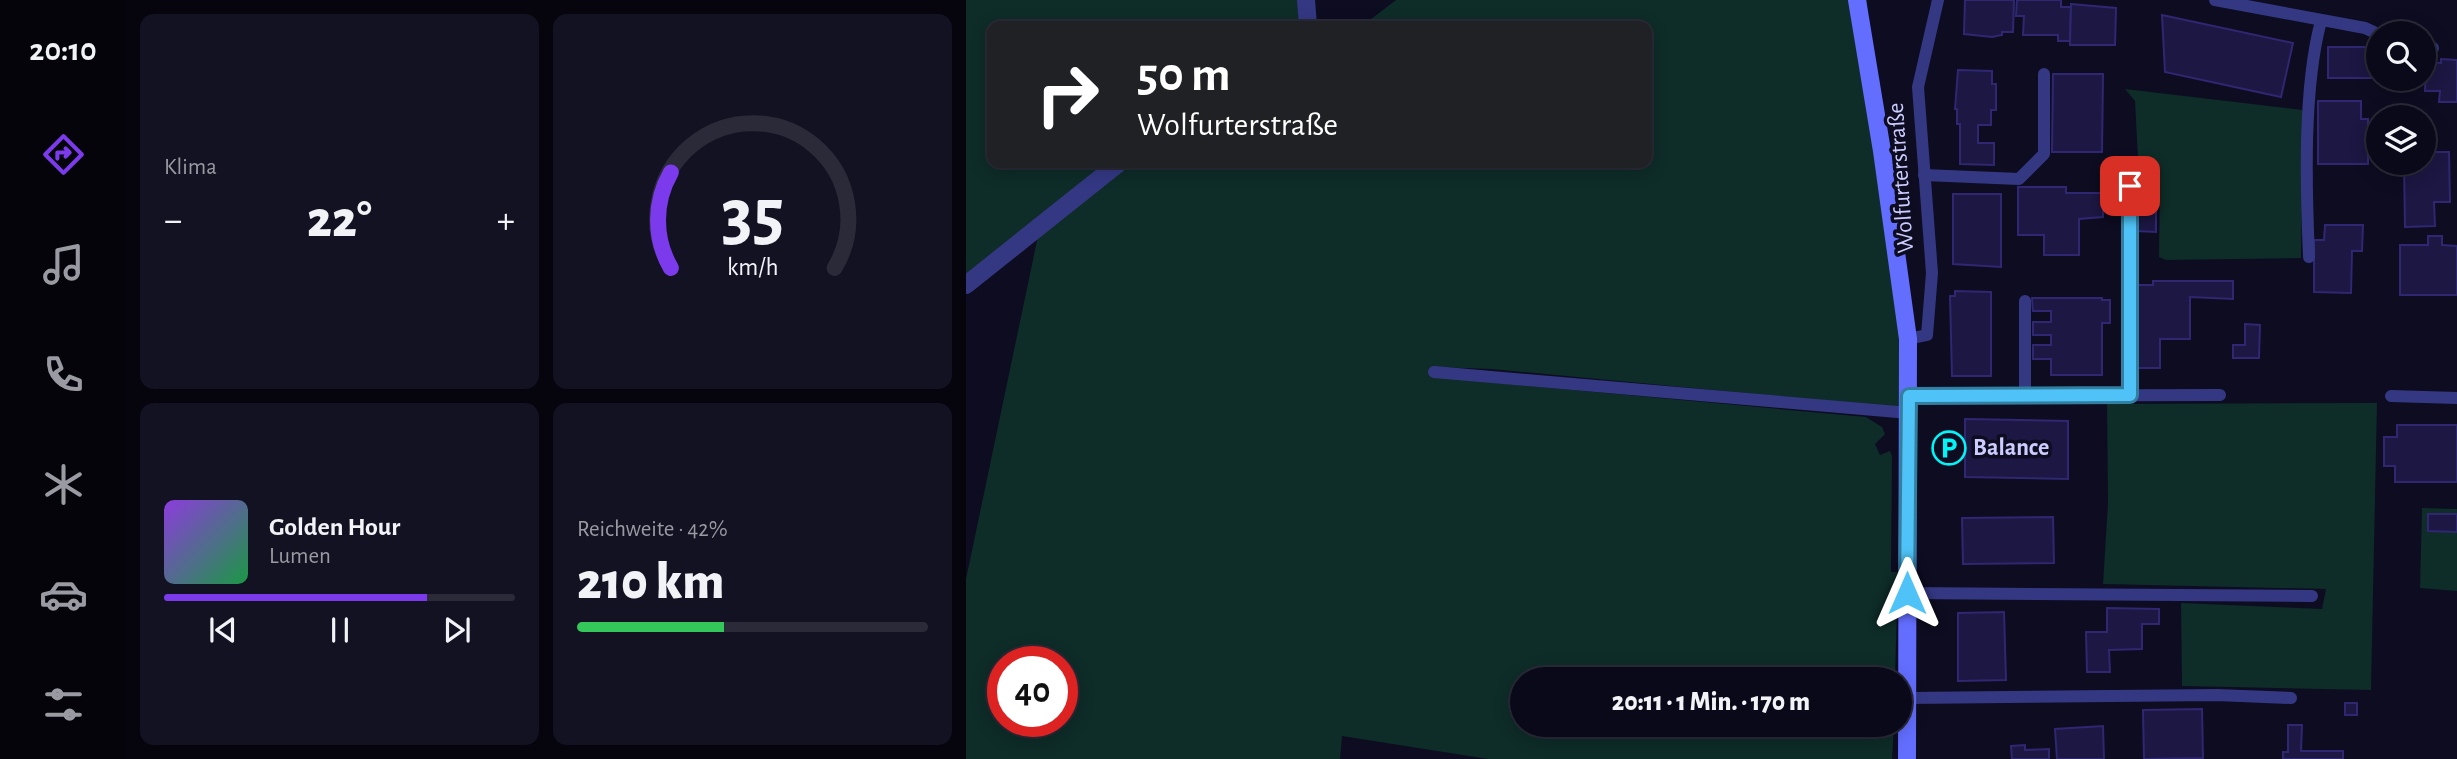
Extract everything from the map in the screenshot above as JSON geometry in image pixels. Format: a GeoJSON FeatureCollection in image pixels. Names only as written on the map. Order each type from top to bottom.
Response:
{"type":"FeatureCollection","features":[{"type":"Feature","properties":{"kind":"street"},"geometry":{"type":"LineString","coordinates":[[1306,0],[1308,21]]}},
{"type":"Feature","properties":{"kind":"street","name":"Wolfurterstraße"},"geometry":{"type":"LineString","coordinates":[[1857,0],[1882,151],[1908,339],[1907,667]]}},
{"type":"Feature","properties":{"kind":"street"},"geometry":{"type":"LineString","coordinates":[[966,285],[1113,168]]}},
{"type":"Feature","properties":{"kind":"street","name":"Wolfurterstraße"},"geometry":{"type":"LineString","coordinates":[[1907,737],[1907,759]]}},
{"type":"Feature","properties":{"kind":"lane","name":"Wolfurterstraße"},"geometry":{"type":"LineString","coordinates":[[1908,339],[1927,335],[1932,273],[1918,87],[1938,0]]}},
{"type":"Feature","properties":{"kind":"lane"},"geometry":{"type":"LineString","coordinates":[[2215,0],[2366,28]]}},
{"type":"Feature","properties":{"kind":"lane"},"geometry":{"type":"LineString","coordinates":[[2309,257],[2308,151],[2314,47],[2321,22]]}},
{"type":"Feature","properties":{"kind":"lane"},"geometry":{"type":"LineString","coordinates":[[1924,175],[2019,179],[2045,154],[2044,74]]}},
{"type":"Feature","properties":{"kind":"lane"},"geometry":{"type":"LineString","coordinates":[[2130,186],[2130,395]]}},
{"type":"Feature","properties":{"kind":"lane"},"geometry":{"type":"LineString","coordinates":[[2025,301],[2025,395]]}},
{"type":"Feature","properties":{"kind":"lane"},"geometry":{"type":"LineString","coordinates":[[1434,372],[1909,404],[2025,395],[2220,395]]}},
{"type":"Feature","properties":{"kind":"lane"},"geometry":{"type":"LineString","coordinates":[[2391,396],[2457,398]]}},
{"type":"Feature","properties":{"kind":"lane"},"geometry":{"type":"LineString","coordinates":[[1907,593],[2312,596]]}},
{"type":"Feature","properties":{"kind":"lane"},"geometry":{"type":"LineString","coordinates":[[1912,698],[2204,695],[2291,698]]}},
{"type":"Feature","properties":{"kind":"green space"},"geometry":{"type":"Polygon","coordinates":[[[966,0],[1304,0],[1305,21],[987,21],[987,168],[1103,168],[966,287],[966,0]]]}},
{"type":"Feature","properties":{"kind":"green space"},"geometry":{"type":"Polygon","coordinates":[[[1396,0],[1867,0],[1873,123],[1902,340],[1904,408],[1491,369],[1432,367],[1431,377],[1866,417],[1882,427],[1885,434],[1875,444],[1880,455],[1890,451],[1892,456],[1891,572],[1898,572],[1895,667],[1510,667],[1510,737],[1893,737],[1892,759],[1488,759],[1342,736],[1340,759],[966,759],[966,579],[1039,231],[1121,168],[1652,168],[1652,21],[1369,21],[1396,0]]]}},
{"type":"Feature","properties":{"kind":"green space"},"geometry":{"type":"Polygon","coordinates":[[[2125,89],[2303,110],[2301,258],[2166,260],[2159,257],[2160,183],[2138,158],[2135,101],[2125,89]]]}},
{"type":"Feature","properties":{"kind":"green space"},"geometry":{"type":"Polygon","coordinates":[[[2377,403],[2371,690],[2182,686],[2181,603],[2322,609],[2326,589],[2103,584],[2108,503],[2107,404],[2377,403]]]}},
{"type":"Feature","properties":{"kind":"green space"},"geometry":{"type":"Polygon","coordinates":[[[2422,508],[2457,509],[2457,591],[2420,588],[2422,508]]]}},
{"type":"Feature","properties":{"kind":"building"},"geometry":{"type":"Polygon","coordinates":[[[1965,0],[2014,0],[2013,32],[2002,32],[2002,35],[1992,37],[1964,34],[1965,0]]]}},
{"type":"Feature","properties":{"kind":"building"},"geometry":{"type":"Polygon","coordinates":[[[2017,0],[2061,0],[2061,7],[2071,7],[2070,41],[2058,41],[2058,35],[2023,35],[2024,16],[2016,16],[2017,0]]]}},
{"type":"Feature","properties":{"kind":"building"},"geometry":{"type":"Polygon","coordinates":[[[2071,4],[2116,8],[2115,45],[2070,45],[2071,4]]]}},
{"type":"Feature","properties":{"kind":"building"},"geometry":{"type":"Polygon","coordinates":[[[2162,15],[2293,43],[2281,97],[2165,72],[2162,15]]]}},
{"type":"Feature","properties":{"kind":"building"},"geometry":{"type":"Polygon","coordinates":[[[2328,47],[2366,47],[2366,78],[2328,78],[2328,47]]]}},
{"type":"Feature","properties":{"kind":"building"},"geometry":{"type":"Polygon","coordinates":[[[2441,59],[2457,60],[2457,102],[2439,102],[2440,91],[2436,91],[2436,63],[2441,63],[2441,59]]]}},
{"type":"Feature","properties":{"kind":"building"},"geometry":{"type":"Polygon","coordinates":[[[1958,70],[1992,71],[1992,84],[1996,84],[1996,110],[1991,110],[1991,125],[1978,125],[1978,143],[1994,143],[1994,165],[1960,164],[1960,124],[1957,124],[1955,109],[1958,70]]]}},
{"type":"Feature","properties":{"kind":"building"},"geometry":{"type":"Polygon","coordinates":[[[2053,74],[2103,74],[2102,152],[2052,152],[2053,74]]]}},
{"type":"Feature","properties":{"kind":"building"},"geometry":{"type":"Polygon","coordinates":[[[2318,101],[2361,101],[2361,119],[2366,119],[2366,164],[2318,164],[2318,101]]]}},
{"type":"Feature","properties":{"kind":"building"},"geometry":{"type":"Polygon","coordinates":[[[2436,152],[2449,152],[2450,202],[2434,202],[2435,226],[2405,227],[2404,175],[2436,175],[2436,152]]]}},
{"type":"Feature","properties":{"kind":"building"},"geometry":{"type":"Polygon","coordinates":[[[2018,187],[2066,187],[2066,193],[2103,193],[2103,217],[2079,219],[2079,255],[2044,255],[2044,235],[2018,235],[2018,187]]]}},
{"type":"Feature","properties":{"kind":"building"},"geometry":{"type":"Polygon","coordinates":[[[2136,187],[2156,187],[2156,232],[2136,231],[2136,187]]]}},
{"type":"Feature","properties":{"kind":"building"},"geometry":{"type":"Polygon","coordinates":[[[1953,194],[2001,194],[2001,267],[1953,264],[1953,194]]]}},
{"type":"Feature","properties":{"kind":"building"},"geometry":{"type":"Polygon","coordinates":[[[2325,225],[2363,225],[2362,251],[2352,251],[2351,293],[2314,292],[2314,240],[2324,240],[2325,225]]]}},
{"type":"Feature","properties":{"kind":"building"},"geometry":{"type":"Polygon","coordinates":[[[2428,236],[2442,236],[2442,245],[2457,246],[2457,295],[2400,295],[2400,245],[2428,245],[2428,236]]]}},
{"type":"Feature","properties":{"kind":"building"},"geometry":{"type":"Polygon","coordinates":[[[2153,281],[2233,281],[2233,299],[2190,297],[2190,339],[2160,339],[2160,368],[2137,368],[2137,285],[2153,285],[2153,281]]]}},
{"type":"Feature","properties":{"kind":"building"},"geometry":{"type":"Polygon","coordinates":[[[1955,291],[1991,292],[1991,376],[1952,376],[1950,296],[1955,296],[1955,291]]]}},
{"type":"Feature","properties":{"kind":"building"},"geometry":{"type":"Polygon","coordinates":[[[2032,298],[2110,300],[2110,323],[2102,323],[2102,375],[2051,375],[2051,359],[2033,359],[2033,345],[2051,345],[2051,335],[2033,335],[2033,322],[2051,322],[2051,311],[2033,311],[2032,298]]]}},
{"type":"Feature","properties":{"kind":"building"},"geometry":{"type":"Polygon","coordinates":[[[2245,324],[2260,325],[2259,358],[2233,358],[2233,345],[2245,345],[2245,324]]]}},
{"type":"Feature","properties":{"kind":"building"},"geometry":{"type":"Polygon","coordinates":[[[1965,419],[2068,421],[2068,479],[1965,477],[1965,419]]]}},
{"type":"Feature","properties":{"kind":"building"},"geometry":{"type":"Polygon","coordinates":[[[2397,425],[2457,425],[2457,482],[2395,482],[2395,466],[2384,466],[2384,437],[2397,437],[2397,425]]]}},
{"type":"Feature","properties":{"kind":"building"},"geometry":{"type":"Polygon","coordinates":[[[2428,514],[2457,514],[2457,532],[2428,531],[2428,514]]]}},
{"type":"Feature","properties":{"kind":"building"},"geometry":{"type":"Polygon","coordinates":[[[2053,517],[2054,563],[1963,564],[1962,518],[2053,517]]]}},
{"type":"Feature","properties":{"kind":"building"},"geometry":{"type":"Polygon","coordinates":[[[2107,608],[2159,609],[2159,624],[2142,624],[2142,649],[2109,650],[2110,672],[2087,672],[2086,632],[2107,632],[2107,608]]]}},
{"type":"Feature","properties":{"kind":"building"},"geometry":{"type":"Polygon","coordinates":[[[2004,612],[2006,680],[1958,681],[1958,613],[2004,612]]]}},
{"type":"Feature","properties":{"kind":"building"},"geometry":{"type":"Polygon","coordinates":[[[2345,703],[2357,703],[2357,715],[2345,715],[2345,703]]]}},
{"type":"Feature","properties":{"kind":"building"},"geometry":{"type":"Polygon","coordinates":[[[2202,709],[2203,758],[2144,759],[2143,710],[2202,709]]]}},
{"type":"Feature","properties":{"kind":"building"},"geometry":{"type":"Polygon","coordinates":[[[2288,725],[2302,725],[2301,751],[2343,751],[2343,759],[2283,759],[2283,752],[2288,752],[2288,725]]]}},
{"type":"Feature","properties":{"kind":"building"},"geometry":{"type":"Polygon","coordinates":[[[2103,726],[2104,759],[2057,759],[2055,729],[2103,726]]]}},
{"type":"Feature","properties":{"kind":"building"},"geometry":{"type":"Polygon","coordinates":[[[2025,745],[2025,750],[2049,749],[2049,759],[2012,759],[2011,746],[2025,745]]]}},
{"type":"Feature","properties":{"kind":"place","name":"Balance"},"geometry":{"type":"Point","coordinates":[1949,448]}},
{"type":"Feature","properties":{"kind":"route"},"geometry":{"type":"LineString","coordinates":[[1907,593],[1909,396],[2130,395],[2130,186]]}}]}
